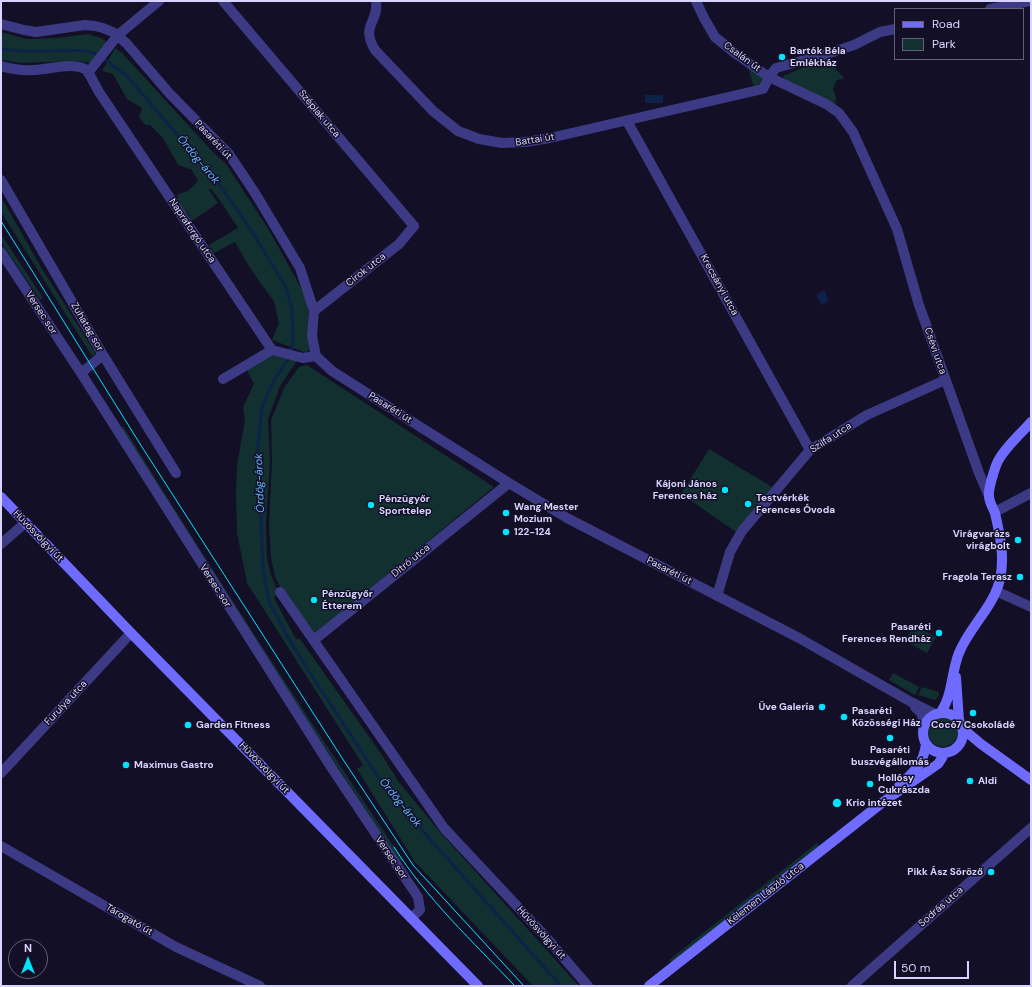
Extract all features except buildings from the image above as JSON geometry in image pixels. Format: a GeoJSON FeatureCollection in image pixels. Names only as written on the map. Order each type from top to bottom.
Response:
{"type":"FeatureCollection","features":[{"type":"Feature","properties":{"kind":"street"},"geometry":{"type":"LineString","coordinates":[[1,66],[16,70],[33,70],[76,66],[88,72],[118,35],[159,1]]}},
{"type":"Feature","properties":{"kind":"street","name":"Széplak utca"},"geometry":{"type":"LineString","coordinates":[[223,1],[414,226]]}},
{"type":"Feature","properties":{"kind":"street","name":"Battai út"},"geometry":{"type":"LineString","coordinates":[[376,1],[377,6],[368,33],[369,40],[375,50],[433,110],[458,131],[490,142],[511,143],[550,138],[627,121],[763,89],[769,77]]}},
{"type":"Feature","properties":{"kind":"street","name":"Csalán út"},"geometry":{"type":"LineString","coordinates":[[696,1],[715,37],[769,77],[776,68],[833,52],[856,44],[880,32],[894,28]]}},
{"type":"Feature","properties":{"kind":"street"},"geometry":{"type":"LineString","coordinates":[[995,8],[1030,1]]}},
{"type":"Feature","properties":{"kind":"street","name":"Pasaréti út"},"geometry":{"type":"LineString","coordinates":[[1,24],[36,32],[85,25],[110,30],[118,35],[170,94],[228,154],[255,193],[300,268],[314,310],[312,336],[316,356],[332,371],[566,518],[799,638],[911,702],[937,713]]}},
{"type":"Feature","properties":{"kind":"street","name":"Napraforgó utca"},"geometry":{"type":"LineString","coordinates":[[88,72],[99,92],[273,350]]}},
{"type":"Feature","properties":{"kind":"street","name":"Csévi utca"},"geometry":{"type":"LineString","coordinates":[[769,77],[826,104],[839,113],[853,132],[897,228],[919,305],[994,512],[1002,548],[1000,581],[984,612],[968,635],[959,652],[955,663],[946,706],[937,713]]}},
{"type":"Feature","properties":{"kind":"street","name":"Krecsányi utca"},"geometry":{"type":"LineString","coordinates":[[627,121],[810,450]]}},
{"type":"Feature","properties":{"kind":"street","name":"Zuhatag sor"},"geometry":{"type":"LineString","coordinates":[[1,180],[103,355],[176,473]]}},
{"type":"Feature","properties":{"kind":"street","name":"Cirok utca"},"geometry":{"type":"LineString","coordinates":[[314,310],[399,244],[414,226]]}},
{"type":"Feature","properties":{"kind":"street","name":"Versec sor"},"geometry":{"type":"LineString","coordinates":[[1,252],[81,373],[333,770],[418,897],[420,910],[411,918]]}},
{"type":"Feature","properties":{"kind":"street"},"geometry":{"type":"LineString","coordinates":[[223,379],[273,350],[303,358],[316,356]]}},
{"type":"Feature","properties":{"kind":"street"},"geometry":{"type":"LineString","coordinates":[[81,373],[103,355]]}},
{"type":"Feature","properties":{"kind":"street","name":"Szilfa utca"},"geometry":{"type":"LineString","coordinates":[[717,596],[730,552],[742,531],[810,450],[868,415],[945,380]]}},
{"type":"Feature","properties":{"kind":"street"},"geometry":{"type":"LineString","coordinates":[[989,496],[994,469],[998,461],[1005,450],[1031,422]]}},
{"type":"Feature","properties":{"kind":"street","name":"Ditró utca"},"geometry":{"type":"LineString","coordinates":[[314,640],[509,483]]}},
{"type":"Feature","properties":{"kind":"street"},"geometry":{"type":"LineString","coordinates":[[994,512],[1031,493]]}},
{"type":"Feature","properties":{"kind":"street","name":"Hűvösvölgyi út"},"geometry":{"type":"LineString","coordinates":[[1,498],[131,633],[478,986]]}},
{"type":"Feature","properties":{"kind":"street"},"geometry":{"type":"LineString","coordinates":[[1,544],[25,523]]}},
{"type":"Feature","properties":{"kind":"street"},"geometry":{"type":"LineString","coordinates":[[996,591],[1031,607]]}},
{"type":"Feature","properties":{"kind":"street","name":"Hűvösvölgyi út"},"geometry":{"type":"LineString","coordinates":[[280,592],[444,828],[545,936],[588,986]]}},
{"type":"Feature","properties":{"kind":"street","name":"Furulya utca"},"geometry":{"type":"LineString","coordinates":[[1,772],[131,633]]}},
{"type":"Feature","properties":{"kind":"street","name":"Csévi utca"},"geometry":{"type":"LineString","coordinates":[[955,663],[961,724]]}},
{"type":"Feature","properties":{"kind":"street","name":"Pasaréti út"},"geometry":{"type":"LineString","coordinates":[[911,702],[921,713],[925,723]]}},
{"type":"Feature","properties":{"kind":"street"},"geometry":{"type":"LineString","coordinates":[[961,724],[962,739],[952,751],[944,753],[936,751],[926,744],[923,734],[925,723],[929,718],[937,713],[947,713],[954,716],[994,753],[1031,780]]}},
{"type":"Feature","properties":{"kind":"street","name":"Kelemen László utca"},"geometry":{"type":"LineString","coordinates":[[883,802],[918,767],[925,755],[926,744]]}},
{"type":"Feature","properties":{"kind":"street"},"geometry":{"type":"LineString","coordinates":[[956,748],[974,746],[994,753]]}},
{"type":"Feature","properties":{"kind":"street","name":"Kelemen László utca"},"geometry":{"type":"LineString","coordinates":[[649,986],[883,802],[938,764],[944,753]]}},
{"type":"Feature","properties":{"kind":"street","name":"Sodrás utca"},"geometry":{"type":"LineString","coordinates":[[852,986],[1031,828]]}},
{"type":"Feature","properties":{"kind":"street","name":"Tárogató út"},"geometry":{"type":"LineString","coordinates":[[1,846],[176,947],[260,986]]}},
{"type":"Feature","properties":{"kind":"green space"},"geometry":{"type":"Polygon","coordinates":[[[1,32],[27,39],[56,38],[88,34],[101,38],[107,42],[91,63],[76,61],[21,63],[1,60],[1,32]]]}},
{"type":"Feature","properties":{"kind":"green space"},"geometry":{"type":"Polygon","coordinates":[[[115,48],[122,53],[213,152],[226,164],[269,230],[308,303],[310,350],[306,353],[272,340],[279,323],[274,301],[247,263],[235,242],[214,253],[209,245],[238,228],[211,189],[209,190],[218,203],[192,221],[186,211],[184,214],[176,205],[178,194],[188,191],[198,181],[192,170],[178,165],[163,138],[150,125],[145,125],[139,117],[142,108],[127,99],[113,74],[102,71],[115,48]]]}},
{"type":"Feature","properties":{"kind":"green space"},"geometry":{"type":"Polygon","coordinates":[[[826,58],[844,78],[836,81],[833,89],[836,97],[835,107],[787,83],[783,76],[826,58]]]}},
{"type":"Feature","properties":{"kind":"green space"},"geometry":{"type":"Polygon","coordinates":[[[749,70],[763,77],[759,86],[754,88],[749,70]]]}},
{"type":"Feature","properties":{"kind":"green space"},"geometry":{"type":"Polygon","coordinates":[[[1,197],[41,267],[96,354],[92,356],[1,212],[1,197]]]}},
{"type":"Feature","properties":{"kind":"green space"},"geometry":{"type":"Polygon","coordinates":[[[1,234],[43,298],[40,300],[1,242],[1,234]]]}},
{"type":"Feature","properties":{"kind":"green space"},"geometry":{"type":"Polygon","coordinates":[[[272,353],[298,359],[280,386],[268,419],[270,460],[266,524],[267,559],[271,575],[278,592],[274,598],[296,639],[300,639],[382,755],[398,781],[440,832],[579,986],[533,986],[415,862],[357,769],[363,765],[247,583],[237,533],[236,492],[237,465],[245,420],[243,407],[254,384],[247,370],[272,353]]]}},
{"type":"Feature","properties":{"kind":"green space","name":"Pénzügyőr Sporttelep"},"geometry":{"type":"Polygon","coordinates":[[[307,365],[494,487],[313,635],[285,596],[275,577],[271,557],[269,524],[272,462],[271,420],[284,388],[299,367],[307,365]]]}},
{"type":"Feature","properties":{"kind":"green space"},"geometry":{"type":"Polygon","coordinates":[[[123,426],[191,536],[331,753],[403,860],[400,862],[119,428],[123,426]]]}},
{"type":"Feature","properties":{"kind":"green space"},"geometry":{"type":"Polygon","coordinates":[[[709,449],[772,487],[736,532],[681,494],[709,449]]]}},
{"type":"Feature","properties":{"kind":"green space"},"geometry":{"type":"Polygon","coordinates":[[[914,625],[936,637],[927,653],[905,641],[914,625]]]}},
{"type":"Feature","properties":{"kind":"green space"},"geometry":{"type":"Polygon","coordinates":[[[893,673],[919,687],[915,695],[889,680],[893,673]]]}},
{"type":"Feature","properties":{"kind":"green space"},"geometry":{"type":"Polygon","coordinates":[[[922,687],[939,692],[939,695],[935,700],[918,695],[922,687]]]}},
{"type":"Feature","properties":{"kind":"green space"},"geometry":{"type":"Polygon","coordinates":[[[943,717],[953,722],[958,732],[953,742],[943,747],[933,742],[928,732],[933,722],[943,717]]]}},
{"type":"Feature","properties":{"kind":"green space"},"geometry":{"type":"Polygon","coordinates":[[[817,843],[820,847],[672,964],[669,960],[817,843]]]}},
{"type":"Feature","properties":{"kind":"water"},"geometry":{"type":"Polygon","coordinates":[[[645,95],[663,95],[663,103],[645,103],[645,95]]]}},
{"type":"Feature","properties":{"kind":"water"},"geometry":{"type":"Polygon","coordinates":[[[824,290],[829,300],[822,305],[816,295],[824,290]]]}},
{"type":"Feature","properties":{"kind":"waterway","name":"Ördög-árok"},"geometry":{"type":"LineString","coordinates":[[1,49],[19,51],[86,51],[98,55]]}},
{"type":"Feature","properties":{"kind":"waterway","name":"Ördög-árok"},"geometry":{"type":"LineString","coordinates":[[103,58],[127,76],[216,180],[249,227],[286,287],[292,309],[293,340],[289,358],[274,380],[262,407],[258,444],[263,568],[269,602],[303,662],[388,792],[561,986]]}},
{"type":"Feature","properties":{"kind":"tram line"},"geometry":{"type":"LineString","coordinates":[[1,221],[142,447],[344,761],[413,865],[524,986]]}},
{"type":"Feature","properties":{"kind":"tram line"},"geometry":{"type":"LineString","coordinates":[[394,847],[420,884],[435,902],[515,986]]}},
{"type":"Feature","properties":{"kind":"place","name":"Bartók Béla Emlékház"},"geometry":{"type":"Point","coordinates":[782,57]}},
{"type":"Feature","properties":{"kind":"place","name":"Kájoni János Ferences ház"},"geometry":{"type":"Point","coordinates":[725,490]}},
{"type":"Feature","properties":{"kind":"place","name":"Testvérkék Ferences Óvoda"},"geometry":{"type":"Point","coordinates":[748,504]}},
{"type":"Feature","properties":{"kind":"place","name":"Pénzügyőr Sporttelep"},"geometry":{"type":"Point","coordinates":[371,505]}},
{"type":"Feature","properties":{"kind":"place","name":"Wang Mester Mozium"},"geometry":{"type":"Point","coordinates":[506,513]}},
{"type":"Feature","properties":{"kind":"place","name":"122-124"},"geometry":{"type":"Point","coordinates":[506,532]}},
{"type":"Feature","properties":{"kind":"place","name":"Virágvarázs virágbolt"},"geometry":{"type":"Point","coordinates":[1018,540]}},
{"type":"Feature","properties":{"kind":"place","name":"Fragola Terasz"},"geometry":{"type":"Point","coordinates":[1020,577]}},
{"type":"Feature","properties":{"kind":"place","name":"Pénzügyőr Étterem"},"geometry":{"type":"Point","coordinates":[314,600]}},
{"type":"Feature","properties":{"kind":"place","name":"Pasaréti Ferences Rendház"},"geometry":{"type":"Point","coordinates":[939,633]}},
{"type":"Feature","properties":{"kind":"place","name":"Üve Galería"},"geometry":{"type":"Point","coordinates":[822,707]}},
{"type":"Feature","properties":{"kind":"place","name":"Cocó7 Csokoládé"},"geometry":{"type":"Point","coordinates":[973,713]}},
{"type":"Feature","properties":{"kind":"place","name":"Pasaréti Közösségi Ház"},"geometry":{"type":"Point","coordinates":[844,717]}},
{"type":"Feature","properties":{"kind":"place","name":"Garden Fitness"},"geometry":{"type":"Point","coordinates":[188,725]}},
{"type":"Feature","properties":{"kind":"place","name":"Pasaréti buszvégállomás"},"geometry":{"type":"Point","coordinates":[890,738]}},
{"type":"Feature","properties":{"kind":"place","name":"Maximus Gastro"},"geometry":{"type":"Point","coordinates":[126,765]}},
{"type":"Feature","properties":{"kind":"place","name":"Aldi"},"geometry":{"type":"Point","coordinates":[970,781]}},
{"type":"Feature","properties":{"kind":"place","name":"Hollósy Cukrászda"},"geometry":{"type":"Point","coordinates":[870,784]}},
{"type":"Feature","properties":{"kind":"place","name":"Krio intézet"},"geometry":{"type":"Point","coordinates":[837,803]}},
{"type":"Feature","properties":{"kind":"place","name":"Pikk Ász Söröző"},"geometry":{"type":"Point","coordinates":[991,872]}}]}
